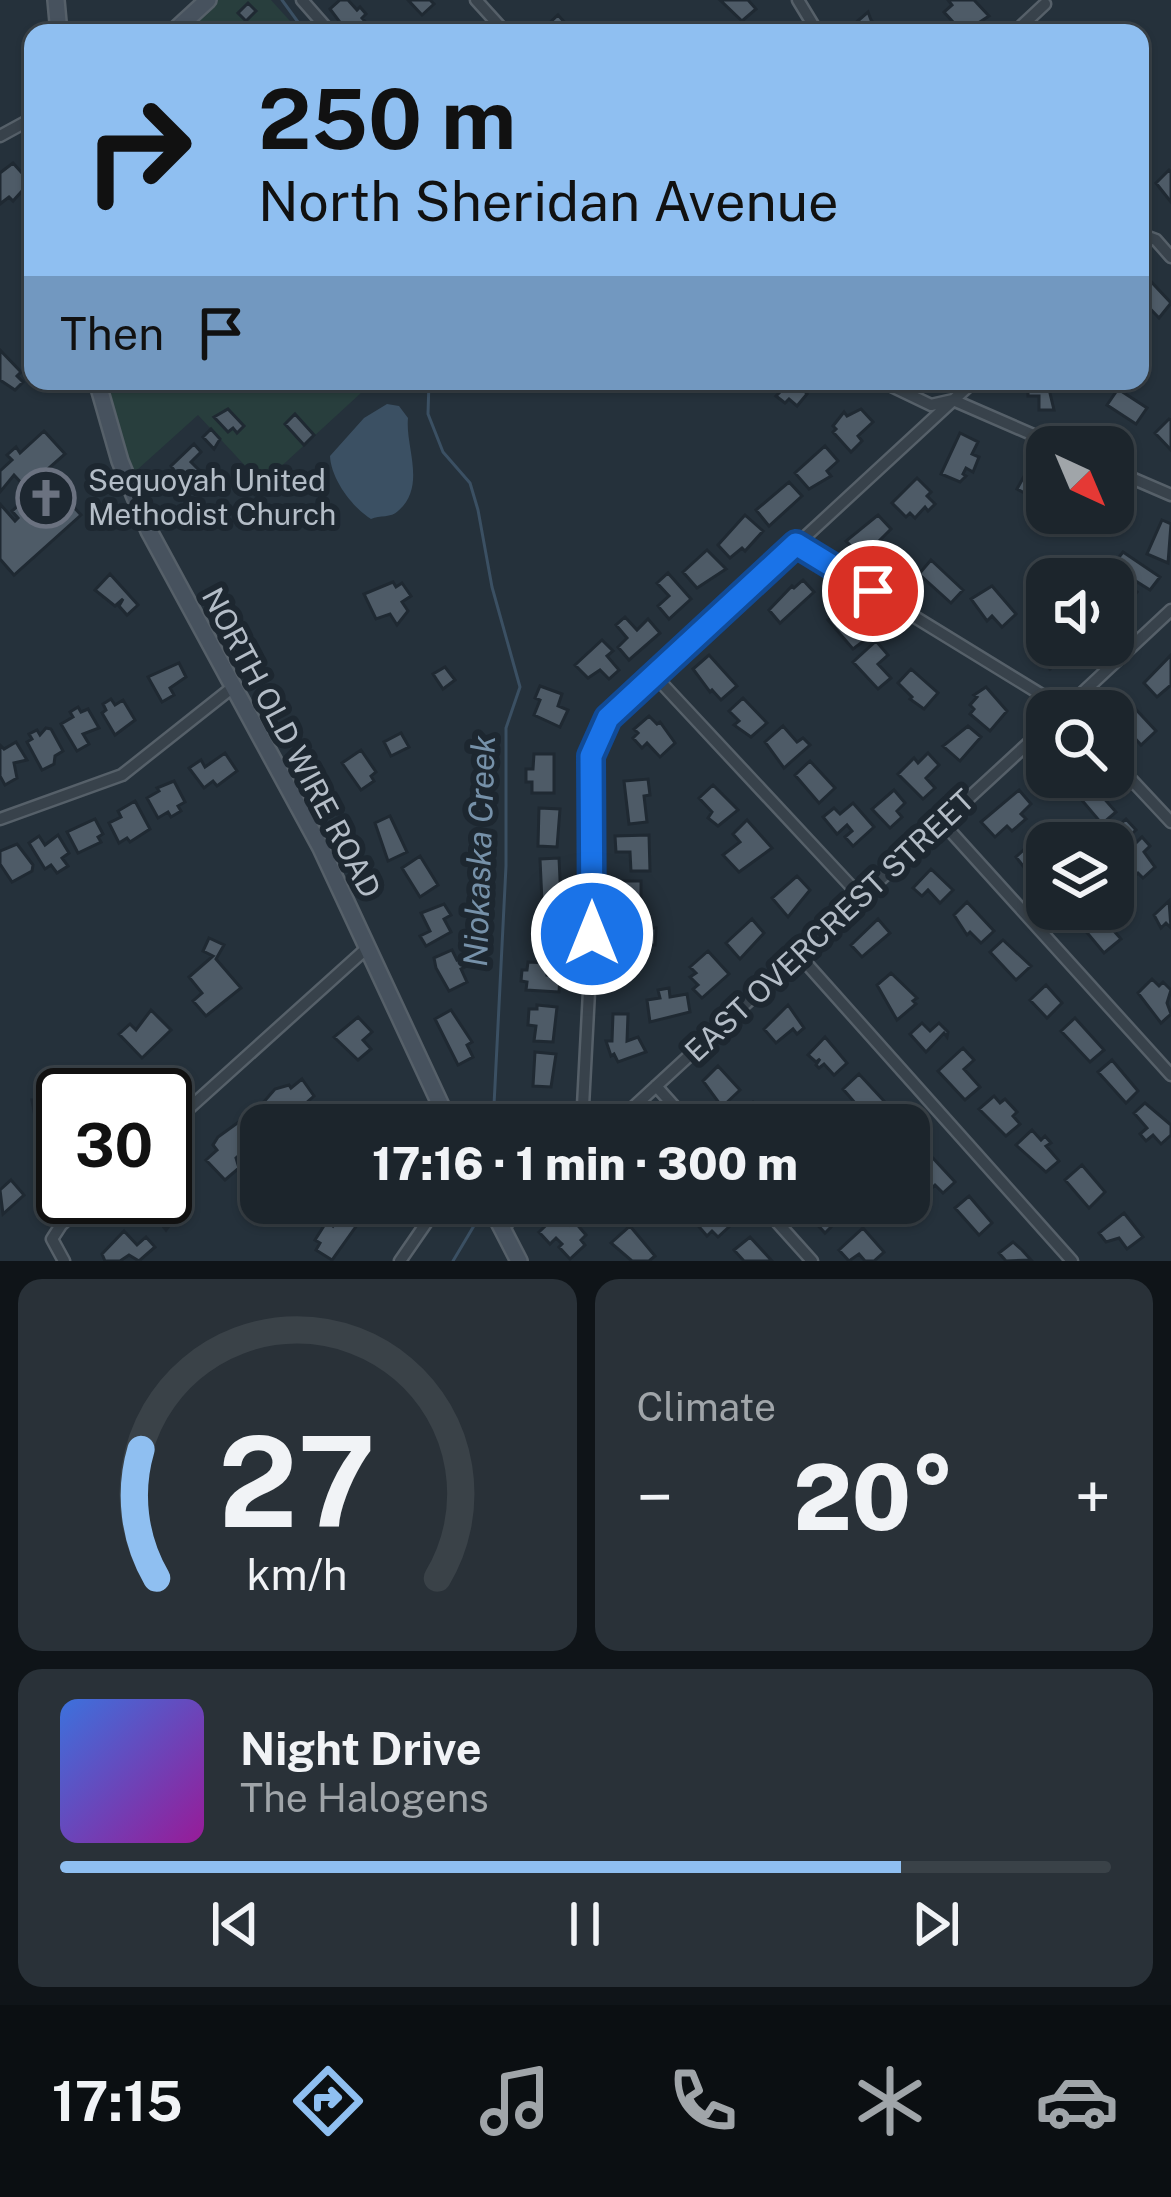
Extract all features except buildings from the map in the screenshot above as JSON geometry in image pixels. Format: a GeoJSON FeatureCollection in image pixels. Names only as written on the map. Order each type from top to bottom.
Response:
{"type":"FeatureCollection","features":[{"type":"Feature","properties":{"kind":"street"},"geometry":{"type":"LineString","coordinates":[[182,24],[208,0]]}},
{"type":"Feature","properties":{"kind":"street"},"geometry":{"type":"LineString","coordinates":[[302,0],[323,24]]}},
{"type":"Feature","properties":{"kind":"street"},"geometry":{"type":"LineString","coordinates":[[476,0],[498,24]]}},
{"type":"Feature","properties":{"kind":"street"},"geometry":{"type":"LineString","coordinates":[[1024,24],[1045,4]]}},
{"type":"Feature","properties":{"kind":"street","name":"NORTH OLD WIRE ROAD"},"geometry":{"type":"LineString","coordinates":[[100,390],[120,460],[149,532],[321,848],[440,1104]]}},
{"type":"Feature","properties":{"kind":"street"},"geometry":{"type":"LineString","coordinates":[[900,390],[931,405],[953,400],[1026,432]]}},
{"type":"Feature","properties":{"kind":"street"},"geometry":{"type":"LineString","coordinates":[[583,1104],[592,934],[591,756],[608,718],[964,390]]}},
{"type":"Feature","properties":{"kind":"street"},"geometry":{"type":"LineString","coordinates":[[1134,479],[1171,495]]}},
{"type":"Feature","properties":{"kind":"street"},"geometry":{"type":"LineString","coordinates":[[796,544],[1033,690]]}},
{"type":"Feature","properties":{"kind":"street"},"geometry":{"type":"LineString","coordinates":[[1086,690],[1171,610]]}},
{"type":"Feature","properties":{"kind":"street"},"geometry":{"type":"LineString","coordinates":[[655,676],[861,897]]}},
{"type":"Feature","properties":{"kind":"street"},"geometry":{"type":"LineString","coordinates":[[0,819],[122,775],[233,687]]}},
{"type":"Feature","properties":{"kind":"street","name":"EAST OVERCREST STREET"},"geometry":{"type":"LineString","coordinates":[[637,1104],[1026,746]]}},
{"type":"Feature","properties":{"kind":"street"},"geometry":{"type":"LineString","coordinates":[[1134,782],[1171,822]]}},
{"type":"Feature","properties":{"kind":"street"},"geometry":{"type":"LineString","coordinates":[[943,823],[1171,1075]]}},
{"type":"Feature","properties":{"kind":"street"},"geometry":{"type":"LineString","coordinates":[[192,1106],[368,948]]}},
{"type":"Feature","properties":{"kind":"street"},"geometry":{"type":"LineString","coordinates":[[798,954],[1072,1261]]}},
{"type":"Feature","properties":{"kind":"street"},"geometry":{"type":"LineString","coordinates":[[656,1086],[672,1104]]}},
{"type":"Feature","properties":{"kind":"street"},"geometry":{"type":"LineString","coordinates":[[62,1224],[52,1239],[64,1261]]}},
{"type":"Feature","properties":{"kind":"street"},"geometry":{"type":"LineString","coordinates":[[400,1261],[426,1224]]}},
{"type":"Feature","properties":{"kind":"street"},"geometry":{"type":"LineString","coordinates":[[500,1224],[519,1261]]}},
{"type":"Feature","properties":{"kind":"street"},"geometry":{"type":"LineString","coordinates":[[502,1228],[506,1224]]}},
{"type":"Feature","properties":{"kind":"street"},"geometry":{"type":"LineString","coordinates":[[779,1224],[812,1261]]}},
{"type":"Feature","properties":{"kind":"green space"},"geometry":{"type":"Polygon","coordinates":[[[208,0],[271,0],[293,24],[182,24],[208,0]]]}},
{"type":"Feature","properties":{"kind":"green space"},"geometry":{"type":"Polygon","coordinates":[[[100,390],[364,390],[262,484],[198,415],[127,479],[100,390]]]}},
{"type":"Feature","properties":{"kind":"water"},"geometry":{"type":"Polygon","coordinates":[[[387,404],[399,406],[408,418],[413,478],[407,501],[398,511],[371,519],[344,492],[330,456],[364,418],[387,404]]]}},
{"type":"Feature","properties":{"kind":"waterway","name":"Niokaska Creek"},"geometry":{"type":"LineString","coordinates":[[282,0],[299,24]]}},
{"type":"Feature","properties":{"kind":"waterway","name":"Niokaska Creek"},"geometry":{"type":"LineString","coordinates":[[429,390],[428,414],[443,452],[470,483],[520,687],[506,728],[506,866],[494,1104]]}},
{"type":"Feature","properties":{"kind":"waterway","name":"Niokaska Creek"},"geometry":{"type":"LineString","coordinates":[[453,1261],[475,1224]]}},
{"type":"Feature","properties":{"kind":"place","name":"Sequoyah United Methodist Church"},"geometry":{"type":"Point","coordinates":[46,498]}},
{"type":"Feature","properties":{"kind":"route"},"geometry":{"type":"LineString","coordinates":[[592,934],[591,756],[608,718],[796,544],[873,591]]}}]}
